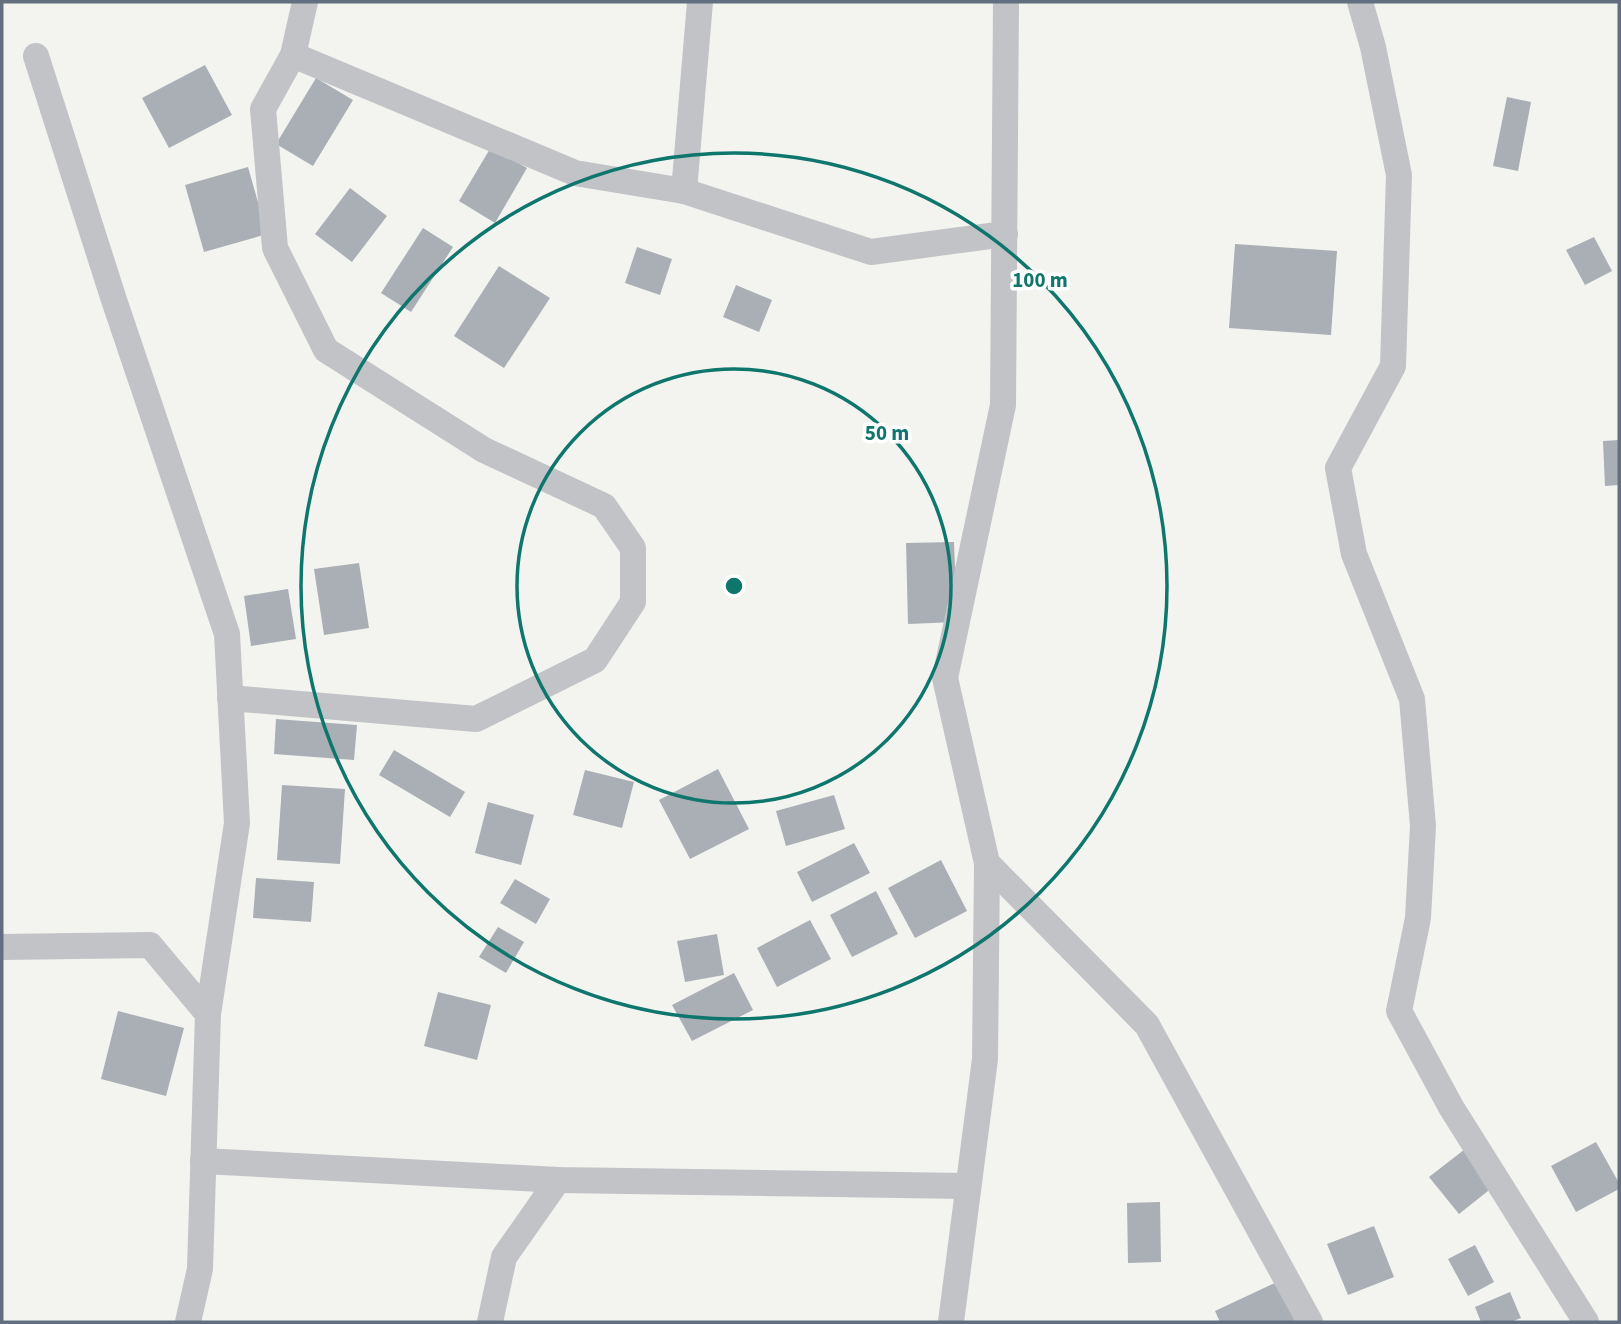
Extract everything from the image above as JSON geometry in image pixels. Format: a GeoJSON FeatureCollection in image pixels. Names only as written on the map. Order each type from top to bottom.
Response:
{"type":"FeatureCollection","features":[{"type":"Feature","properties":{"kind":"street"},"geometry":{"type":"LineString","coordinates":[[230,698],[476,719],[595,660],[633,602],[633,548],[604,506],[484,450],[326,350],[275,248],[263,109],[293,55],[305,2]]}},
{"type":"Feature","properties":{"kind":"street"},"geometry":{"type":"LineString","coordinates":[[684,191],[700,2]]}},
{"type":"Feature","properties":{"kind":"street"},"geometry":{"type":"LineString","coordinates":[[951,1322],[985,1059],[987,863],[945,678],[1003,405],[1006,2]]}},
{"type":"Feature","properties":{"kind":"street"},"geometry":{"type":"LineString","coordinates":[[1360,2],[1373,47],[1399,175],[1393,366],[1338,468],[1354,554],[1412,699],[1423,826],[1418,918],[1399,1011],[1451,1107],[1586,1322]]}},
{"type":"Feature","properties":{"kind":"street"},"geometry":{"type":"LineString","coordinates":[[293,55],[575,173],[684,191],[871,252],[1004,234]]}},
{"type":"Feature","properties":{"kind":"street"},"geometry":{"type":"LineString","coordinates":[[36,57],[114,300],[227,634],[237,823],[208,1014],[200,1269],[188,1322]]}},
{"type":"Feature","properties":{"kind":"street"},"geometry":{"type":"LineString","coordinates":[[987,863],[1147,1025],[1310,1322]]}},
{"type":"Feature","properties":{"kind":"street"},"geometry":{"type":"LineString","coordinates":[[2,947],[150,946],[208,1014]]}},
{"type":"Feature","properties":{"kind":"street"},"geometry":{"type":"LineString","coordinates":[[203,1160],[558,1181],[967,1186]]}},
{"type":"Feature","properties":{"kind":"street"},"geometry":{"type":"LineString","coordinates":[[490,1322],[504,1257],[558,1181]]}},
{"type":"Feature","properties":{"kind":"building"},"geometry":{"type":"Polygon","coordinates":[[[205,65],[232,115],[169,148],[142,98],[205,65]]]}},
{"type":"Feature","properties":{"kind":"building"},"geometry":{"type":"Polygon","coordinates":[[[316,78],[353,100],[313,166],[276,144],[316,78]]]}},
{"type":"Feature","properties":{"kind":"building"},"geometry":{"type":"Polygon","coordinates":[[[1507,97],[1531,102],[1518,171],[1493,166],[1507,97]]]}},
{"type":"Feature","properties":{"kind":"building"},"geometry":{"type":"Polygon","coordinates":[[[491,147],[527,168],[495,223],[459,201],[491,147]]]}},
{"type":"Feature","properties":{"kind":"building"},"geometry":{"type":"Polygon","coordinates":[[[248,167],[267,234],[204,252],[185,185],[248,167]]]}},
{"type":"Feature","properties":{"kind":"building"},"geometry":{"type":"Polygon","coordinates":[[[350,188],[387,216],[352,262],[315,234],[350,188]]]}},
{"type":"Feature","properties":{"kind":"building"},"geometry":{"type":"Polygon","coordinates":[[[423,228],[453,247],[411,312],[381,293],[423,228]]]}},
{"type":"Feature","properties":{"kind":"building"},"geometry":{"type":"Polygon","coordinates":[[[1594,237],[1612,271],[1585,285],[1566,250],[1594,237]]]}},
{"type":"Feature","properties":{"kind":"building"},"geometry":{"type":"Polygon","coordinates":[[[1235,244],[1337,251],[1331,335],[1229,328],[1235,244]]]}},
{"type":"Feature","properties":{"kind":"building"},"geometry":{"type":"Polygon","coordinates":[[[637,247],[672,259],[660,295],[625,283],[637,247]]]}},
{"type":"Feature","properties":{"kind":"building"},"geometry":{"type":"Polygon","coordinates":[[[499,266],[550,298],[504,368],[454,336],[499,266]]]}},
{"type":"Feature","properties":{"kind":"building"},"geometry":{"type":"Polygon","coordinates":[[[736,285],[772,300],[759,332],[723,317],[736,285]]]}},
{"type":"Feature","properties":{"kind":"building"},"geometry":{"type":"Polygon","coordinates":[[[1619,440],[1619,485],[1605,486],[1603,441],[1619,440]]]}},
{"type":"Feature","properties":{"kind":"building"},"geometry":{"type":"Polygon","coordinates":[[[954,542],[957,622],[908,624],[906,543],[954,542]]]}},
{"type":"Feature","properties":{"kind":"building"},"geometry":{"type":"Polygon","coordinates":[[[359,563],[369,628],[324,635],[314,569],[359,563]]]}},
{"type":"Feature","properties":{"kind":"building"},"geometry":{"type":"Polygon","coordinates":[[[288,589],[296,639],[251,646],[244,596],[288,589]]]}},
{"type":"Feature","properties":{"kind":"building"},"geometry":{"type":"Polygon","coordinates":[[[276,719],[357,725],[354,760],[274,754],[276,719]]]}},
{"type":"Feature","properties":{"kind":"building"},"geometry":{"type":"Polygon","coordinates":[[[394,750],[465,792],[450,817],[379,775],[394,750]]]}},
{"type":"Feature","properties":{"kind":"building"},"geometry":{"type":"Polygon","coordinates":[[[718,769],[749,829],[690,859],[659,800],[718,769]]]}},
{"type":"Feature","properties":{"kind":"building"},"geometry":{"type":"Polygon","coordinates":[[[585,770],[634,782],[622,828],[573,815],[585,770]]]}},
{"type":"Feature","properties":{"kind":"building"},"geometry":{"type":"Polygon","coordinates":[[[282,785],[345,789],[340,864],[277,860],[282,785]]]}},
{"type":"Feature","properties":{"kind":"building"},"geometry":{"type":"Polygon","coordinates":[[[834,795],[845,829],[786,846],[776,811],[834,795]]]}},
{"type":"Feature","properties":{"kind":"building"},"geometry":{"type":"Polygon","coordinates":[[[488,802],[534,815],[521,865],[475,853],[488,802]]]}},
{"type":"Feature","properties":{"kind":"building"},"geometry":{"type":"Polygon","coordinates":[[[854,843],[870,873],[812,902],[797,872],[854,843]]]}},
{"type":"Feature","properties":{"kind":"building"},"geometry":{"type":"Polygon","coordinates":[[[941,860],[967,911],[915,938],[888,888],[941,860]]]}},
{"type":"Feature","properties":{"kind":"building"},"geometry":{"type":"Polygon","coordinates":[[[256,878],[314,882],[311,922],[253,918],[256,878]]]}},
{"type":"Feature","properties":{"kind":"building"},"geometry":{"type":"Polygon","coordinates":[[[515,879],[550,899],[536,924],[500,903],[515,879]]]}},
{"type":"Feature","properties":{"kind":"building"},"geometry":{"type":"Polygon","coordinates":[[[876,891],[898,934],[852,957],[830,915],[876,891]]]}},
{"type":"Feature","properties":{"kind":"building"},"geometry":{"type":"Polygon","coordinates":[[[810,920],[831,959],[777,987],[757,948],[810,920]]]}},
{"type":"Feature","properties":{"kind":"building"},"geometry":{"type":"Polygon","coordinates":[[[498,927],[524,942],[506,973],[479,957],[498,927]]]}},
{"type":"Feature","properties":{"kind":"building"},"geometry":{"type":"Polygon","coordinates":[[[717,934],[724,975],[685,982],[677,941],[717,934]]]}},
{"type":"Feature","properties":{"kind":"building"},"geometry":{"type":"Polygon","coordinates":[[[734,973],[753,1010],[692,1041],[672,1005],[734,973]]]}},
{"type":"Feature","properties":{"kind":"building"},"geometry":{"type":"Polygon","coordinates":[[[438,992],[491,1005],[477,1060],[424,1046],[438,992]]]}},
{"type":"Feature","properties":{"kind":"building"},"geometry":{"type":"Polygon","coordinates":[[[118,1011],[184,1028],[166,1096],[101,1079],[118,1011]]]}},
{"type":"Feature","properties":{"kind":"building"},"geometry":{"type":"Polygon","coordinates":[[[1596,1142],[1619,1183],[1619,1189],[1576,1212],[1551,1166],[1596,1142]]]}},
{"type":"Feature","properties":{"kind":"building"},"geometry":{"type":"Polygon","coordinates":[[[1469,1146],[1498,1183],[1459,1214],[1429,1177],[1469,1146]]]}},
{"type":"Feature","properties":{"kind":"building"},"geometry":{"type":"Polygon","coordinates":[[[1160,1202],[1161,1262],[1128,1263],[1127,1203],[1160,1202]]]}},
{"type":"Feature","properties":{"kind":"building"},"geometry":{"type":"Polygon","coordinates":[[[1374,1226],[1394,1277],[1348,1295],[1327,1244],[1374,1226]]]}},
{"type":"Feature","properties":{"kind":"building"},"geometry":{"type":"Polygon","coordinates":[[[1475,1245],[1494,1282],[1468,1296],[1448,1259],[1475,1245]]]}},
{"type":"Feature","properties":{"kind":"building"},"geometry":{"type":"Polygon","coordinates":[[[1279,1281],[1298,1322],[1220,1322],[1215,1311],[1279,1281]]]}},
{"type":"Feature","properties":{"kind":"building"},"geometry":{"type":"Polygon","coordinates":[[[1510,1292],[1521,1318],[1511,1322],[1481,1322],[1475,1307],[1510,1292]]]}}]}
